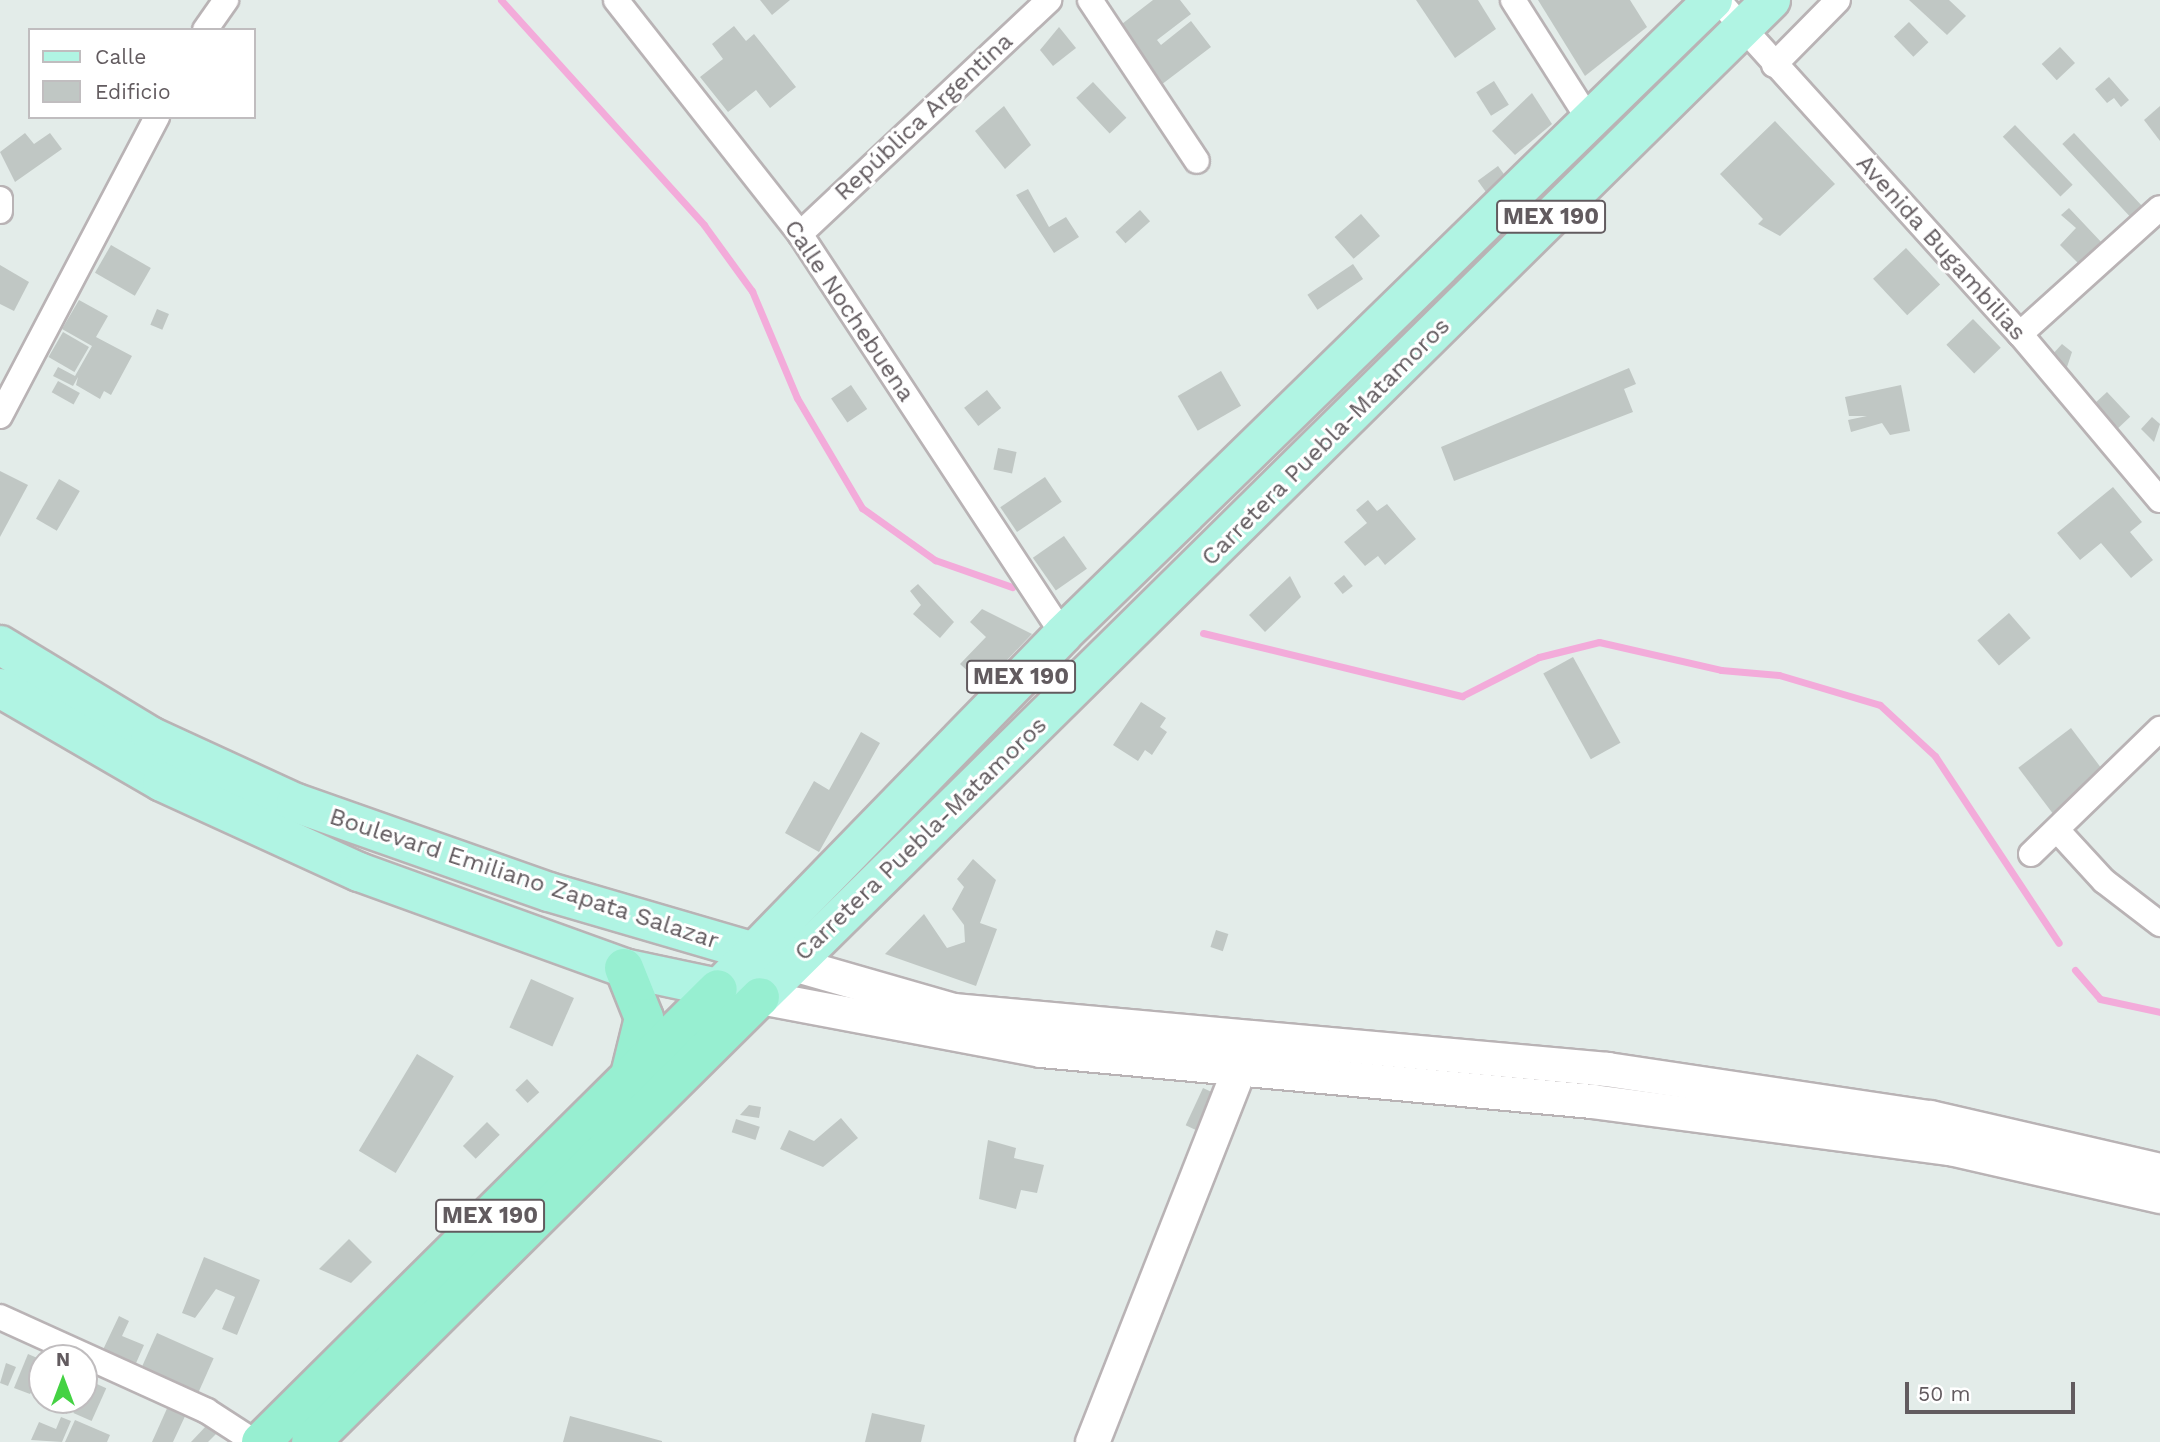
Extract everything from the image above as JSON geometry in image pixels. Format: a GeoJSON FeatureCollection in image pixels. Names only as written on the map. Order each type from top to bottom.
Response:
{"type":"FeatureCollection","features":[{"type":"Feature","properties":{"kind":"highway"},"geometry":{"type":"LineString","coordinates":[[614,965],[644,1018],[641,1049],[629,1077]]}},
{"type":"Feature","properties":{"kind":"highway","name":"Carretera Puebla-Matamoros"},"geometry":{"type":"LineString","coordinates":[[261,1442],[718,989]]}},
{"type":"Feature","properties":{"kind":"highway","name":"Carretera Puebla-Matamoros"},"geometry":{"type":"LineString","coordinates":[[311,1442],[760,997]]}},
{"type":"Feature","properties":{"kind":"main road","name":"Carretera Puebla-Matamoros"},"geometry":{"type":"LineString","coordinates":[[718,989],[750,951],[1063,634],[1591,123],[1724,9],[1771,0]]}},
{"type":"Feature","properties":{"kind":"main road","name":"Carretera Puebla-Matamoros"},"geometry":{"type":"LineString","coordinates":[[760,997],[1724,9]]}},
{"type":"Feature","properties":{"kind":"main road","name":"Boulevard Emiliano Zapata Salazar"},"geometry":{"type":"LineString","coordinates":[[0,645],[150,736],[296,803],[618,912],[793,964]]}},
{"type":"Feature","properties":{"kind":"main road","name":"Boulevard Emiliano Zapata Salazar"},"geometry":{"type":"LineString","coordinates":[[0,688],[95,746],[253,825],[359,872],[614,965],[760,997]]}},
{"type":"Feature","properties":{"kind":"main road"},"geometry":{"type":"LineString","coordinates":[[614,965],[618,912]]}},
{"type":"Feature","properties":{"kind":"street"},"geometry":{"type":"LineString","coordinates":[[206,28],[226,0]]}},
{"type":"Feature","properties":{"kind":"street","name":"Calle Nochebuena"},"geometry":{"type":"LineString","coordinates":[[616,0],[800,234],[1063,634]]}},
{"type":"Feature","properties":{"kind":"street","name":"República Argentina"},"geometry":{"type":"LineString","coordinates":[[800,234],[1049,0]]}},
{"type":"Feature","properties":{"kind":"street"},"geometry":{"type":"LineString","coordinates":[[1090,0],[1197,161]]}},
{"type":"Feature","properties":{"kind":"street"},"geometry":{"type":"LineString","coordinates":[[1513,0],[1591,123]]}},
{"type":"Feature","properties":{"kind":"street"},"geometry":{"type":"LineString","coordinates":[[1774,65],[1838,0]]}},
{"type":"Feature","properties":{"kind":"street","name":"Avenida Bugambilias"},"geometry":{"type":"LineString","coordinates":[[1724,9],[2020,334],[2160,500]]}},
{"type":"Feature","properties":{"kind":"street"},"geometry":{"type":"LineString","coordinates":[[0,416],[156,119]]}},
{"type":"Feature","properties":{"kind":"street"},"geometry":{"type":"LineString","coordinates":[[0,199],[0,211]]}},
{"type":"Feature","properties":{"kind":"street"},"geometry":{"type":"LineString","coordinates":[[2020,334],[2160,208]]}},
{"type":"Feature","properties":{"kind":"street"},"geometry":{"type":"LineString","coordinates":[[2031,854],[2058,831],[2160,729]]}},
{"type":"Feature","properties":{"kind":"street"},"geometry":{"type":"LineString","coordinates":[[2058,831],[2104,881],[2160,924]]}},
{"type":"Feature","properties":{"kind":"street"},"geometry":{"type":"LineString","coordinates":[[793,964],[892,1008],[1041,1050],[1592,1101],[1937,1146],[2160,1196]]}},
{"type":"Feature","properties":{"kind":"street"},"geometry":{"type":"LineString","coordinates":[[760,997],[892,1008],[953,1010],[1041,1020],[1251,1033],[1607,1069],[1930,1117],[2160,1170]]}},
{"type":"Feature","properties":{"kind":"street"},"geometry":{"type":"LineString","coordinates":[[1092,1442],[1241,1070],[1251,1033]]}},
{"type":"Feature","properties":{"kind":"street"},"geometry":{"type":"LineString","coordinates":[[0,1317],[207,1411],[255,1442]]}},
{"type":"Feature","properties":{"kind":"building"},"geometry":{"type":"Polygon","coordinates":[[[760,0],[790,0],[772,15],[760,0]]]}},
{"type":"Feature","properties":{"kind":"building"},"geometry":{"type":"Polygon","coordinates":[[[1153,0],[1180,0],[1191,14],[1157,40],[1161,45],[1191,21],[1211,47],[1157,88],[1118,27],[1153,0]]]}},
{"type":"Feature","properties":{"kind":"building"},"geometry":{"type":"Polygon","coordinates":[[[1416,0],[1478,0],[1496,29],[1455,58],[1416,0]]]}},
{"type":"Feature","properties":{"kind":"building"},"geometry":{"type":"Polygon","coordinates":[[[1538,0],[1630,0],[1647,27],[1585,76],[1538,0]]]}},
{"type":"Feature","properties":{"kind":"building"},"geometry":{"type":"Polygon","coordinates":[[[1909,0],[1949,0],[1966,16],[1947,35],[1909,0]]]}},
{"type":"Feature","properties":{"kind":"building"},"geometry":{"type":"Polygon","coordinates":[[[1909,22],[1928,42],[1913,57],[1894,37],[1909,22]]]}},
{"type":"Feature","properties":{"kind":"building"},"geometry":{"type":"Polygon","coordinates":[[[734,26],[746,41],[754,34],[796,87],[770,108],[756,90],[728,112],[700,77],[723,59],[712,44],[734,26]]]}},
{"type":"Feature","properties":{"kind":"building"},"geometry":{"type":"Polygon","coordinates":[[[1059,27],[1076,48],[1053,66],[1040,50],[1059,27]]]}},
{"type":"Feature","properties":{"kind":"building"},"geometry":{"type":"Polygon","coordinates":[[[2060,47],[2075,63],[2057,80],[2042,64],[2060,47]]]}},
{"type":"Feature","properties":{"kind":"building"},"geometry":{"type":"Polygon","coordinates":[[[2109,77],[2129,100],[2121,107],[2114,98],[2107,103],[2095,89],[2109,77]]]}},
{"type":"Feature","properties":{"kind":"building"},"geometry":{"type":"Polygon","coordinates":[[[1494,81],[1509,105],[1491,116],[1476,92],[1494,81]]]}},
{"type":"Feature","properties":{"kind":"building"},"geometry":{"type":"Polygon","coordinates":[[[1093,82],[1126,118],[1110,134],[1076,98],[1093,82]]]}},
{"type":"Feature","properties":{"kind":"building"},"geometry":{"type":"Polygon","coordinates":[[[1532,93],[1552,124],[1515,155],[1492,131],[1532,93]]]}},
{"type":"Feature","properties":{"kind":"building"},"geometry":{"type":"Polygon","coordinates":[[[1004,106],[1031,145],[1005,169],[975,131],[1004,106]]]}},
{"type":"Feature","properties":{"kind":"building"},"geometry":{"type":"Polygon","coordinates":[[[2160,106],[2160,141],[2144,120],[2160,106]]]}},
{"type":"Feature","properties":{"kind":"building"},"geometry":{"type":"Polygon","coordinates":[[[1775,121],[1835,184],[1780,236],[1758,224],[1763,219],[1720,174],[1775,121]]]}},
{"type":"Feature","properties":{"kind":"building"},"geometry":{"type":"Polygon","coordinates":[[[2015,125],[2073,185],[2060,197],[2003,137],[2015,125]]]}},
{"type":"Feature","properties":{"kind":"building"},"geometry":{"type":"Polygon","coordinates":[[[25,133],[34,144],[50,133],[62,149],[15,182],[0,152],[25,133]]]}},
{"type":"Feature","properties":{"kind":"building"},"geometry":{"type":"Polygon","coordinates":[[[2074,133],[2148,212],[2136,223],[2062,144],[2074,133]]]}},
{"type":"Feature","properties":{"kind":"building"},"geometry":{"type":"Polygon","coordinates":[[[1498,166],[1508,180],[1488,194],[1478,181],[1498,166]]]}},
{"type":"Feature","properties":{"kind":"building"},"geometry":{"type":"Polygon","coordinates":[[[1028,189],[1049,227],[1066,217],[1079,237],[1054,253],[1016,195],[1028,189]]]}},
{"type":"Feature","properties":{"kind":"building"},"geometry":{"type":"Polygon","coordinates":[[[2069,208],[2103,244],[2081,266],[2060,245],[2076,228],[2061,215],[2069,208]]]}},
{"type":"Feature","properties":{"kind":"building"},"geometry":{"type":"Polygon","coordinates":[[[1140,210],[1150,221],[1126,243],[1115,232],[1140,210]]]}},
{"type":"Feature","properties":{"kind":"building"},"geometry":{"type":"Polygon","coordinates":[[[1361,214],[1380,236],[1354,259],[1335,237],[1361,214]]]}},
{"type":"Feature","properties":{"kind":"building"},"geometry":{"type":"Polygon","coordinates":[[[111,245],[151,268],[135,296],[95,273],[111,245]]]}},
{"type":"Feature","properties":{"kind":"building"},"geometry":{"type":"Polygon","coordinates":[[[1906,248],[1940,285],[1907,315],[1873,279],[1906,248]]]}},
{"type":"Feature","properties":{"kind":"building"},"geometry":{"type":"Polygon","coordinates":[[[1353,264],[1363,279],[1317,310],[1307,295],[1353,264]]]}},
{"type":"Feature","properties":{"kind":"building"},"geometry":{"type":"Polygon","coordinates":[[[0,265],[29,282],[14,311],[0,304],[0,265]]]}},
{"type":"Feature","properties":{"kind":"building"},"geometry":{"type":"Polygon","coordinates":[[[79,300],[108,316],[96,337],[132,356],[111,395],[104,391],[100,399],[76,385],[78,377],[73,386],[53,376],[58,367],[75,376],[92,346],[62,329],[79,300]]]}},
{"type":"Feature","properties":{"kind":"building"},"geometry":{"type":"Polygon","coordinates":[[[157,309],[169,314],[162,330],[150,325],[157,309]]]}},
{"type":"Feature","properties":{"kind":"building"},"geometry":{"type":"Polygon","coordinates":[[[1973,319],[2001,348],[1974,373],[1946,345],[1973,319]]]}},
{"type":"Feature","properties":{"kind":"building"},"geometry":{"type":"Polygon","coordinates":[[[63,332],[89,347],[74,372],[48,357],[63,332]]]}},
{"type":"Feature","properties":{"kind":"building"},"geometry":{"type":"Polygon","coordinates":[[[2062,344],[2072,352],[2066,370],[2051,356],[2062,344]]]}},
{"type":"Feature","properties":{"kind":"building"},"geometry":{"type":"Polygon","coordinates":[[[1629,368],[1636,384],[1624,389],[1633,412],[1454,481],[1441,447],[1629,368]]]}},
{"type":"Feature","properties":{"kind":"building"},"geometry":{"type":"Polygon","coordinates":[[[1221,371],[1241,406],[1198,431],[1178,396],[1221,371]]]}},
{"type":"Feature","properties":{"kind":"building"},"geometry":{"type":"Polygon","coordinates":[[[58,381],[80,393],[74,404],[52,392],[58,381]]]}},
{"type":"Feature","properties":{"kind":"building"},"geometry":{"type":"Polygon","coordinates":[[[851,385],[867,409],[847,422],[831,398],[851,385]]]}},
{"type":"Feature","properties":{"kind":"building"},"geometry":{"type":"Polygon","coordinates":[[[1901,385],[1910,431],[1890,435],[1882,423],[1851,432],[1848,420],[1867,416],[1849,416],[1845,397],[1901,385]]]}},
{"type":"Feature","properties":{"kind":"building"},"geometry":{"type":"Polygon","coordinates":[[[987,390],[1001,408],[978,426],[964,408],[987,390]]]}},
{"type":"Feature","properties":{"kind":"building"},"geometry":{"type":"Polygon","coordinates":[[[2107,392],[2130,417],[2115,431],[2092,406],[2107,392]]]}},
{"type":"Feature","properties":{"kind":"building"},"geometry":{"type":"Polygon","coordinates":[[[2152,417],[2160,424],[2154,442],[2141,429],[2152,417]]]}},
{"type":"Feature","properties":{"kind":"building"},"geometry":{"type":"Polygon","coordinates":[[[998,448],[1017,452],[1012,473],[993,470],[998,448]]]}},
{"type":"Feature","properties":{"kind":"building"},"geometry":{"type":"Polygon","coordinates":[[[0,471],[28,485],[0,537],[0,471]]]}},
{"type":"Feature","properties":{"kind":"building"},"geometry":{"type":"Polygon","coordinates":[[[1045,477],[1062,502],[1017,532],[1000,507],[1045,477]]]}},
{"type":"Feature","properties":{"kind":"building"},"geometry":{"type":"Polygon","coordinates":[[[59,479],[80,491],[57,531],[36,519],[59,479]]]}},
{"type":"Feature","properties":{"kind":"building"},"geometry":{"type":"Polygon","coordinates":[[[2113,487],[2142,522],[2130,532],[2153,560],[2131,578],[2101,543],[2080,560],[2057,533],[2113,487]]]}},
{"type":"Feature","properties":{"kind":"building"},"geometry":{"type":"Polygon","coordinates":[[[1368,500],[1377,511],[1387,504],[1416,539],[1385,565],[1378,556],[1365,566],[1344,542],[1367,523],[1356,510],[1368,500]]]}},
{"type":"Feature","properties":{"kind":"building"},"geometry":{"type":"Polygon","coordinates":[[[1064,536],[1087,569],[1056,591],[1033,558],[1064,536]]]}},
{"type":"Feature","properties":{"kind":"building"},"geometry":{"type":"Polygon","coordinates":[[[1344,575],[1353,586],[1343,594],[1334,583],[1344,575]]]}},
{"type":"Feature","properties":{"kind":"building"},"geometry":{"type":"Polygon","coordinates":[[[1290,576],[1301,597],[1265,632],[1249,615],[1290,576]]]}},
{"type":"Feature","properties":{"kind":"building"},"geometry":{"type":"Polygon","coordinates":[[[918,584],[954,622],[940,638],[913,614],[921,605],[910,591],[918,584]]]}},
{"type":"Feature","properties":{"kind":"building"},"geometry":{"type":"Polygon","coordinates":[[[982,609],[1032,634],[983,685],[960,664],[986,637],[970,622],[982,609]]]}},
{"type":"Feature","properties":{"kind":"building"},"geometry":{"type":"Polygon","coordinates":[[[2009,613],[2031,638],[1999,665],[1977,641],[2009,613]]]}},
{"type":"Feature","properties":{"kind":"building"},"geometry":{"type":"Polygon","coordinates":[[[1573,657],[1621,743],[1591,759],[1543,673],[1573,657]]]}},
{"type":"Feature","properties":{"kind":"building"},"geometry":{"type":"Polygon","coordinates":[[[1141,702],[1166,718],[1160,727],[1167,732],[1152,755],[1145,750],[1138,761],[1113,745],[1141,702]]]}},
{"type":"Feature","properties":{"kind":"building"},"geometry":{"type":"Polygon","coordinates":[[[2071,728],[2109,778],[2056,818],[2018,768],[2071,728]]]}},
{"type":"Feature","properties":{"kind":"building"},"geometry":{"type":"Polygon","coordinates":[[[861,732],[880,743],[819,852],[785,833],[814,781],[829,790],[861,732]]]}},
{"type":"Feature","properties":{"kind":"building"},"geometry":{"type":"Polygon","coordinates":[[[973,859],[996,880],[980,923],[997,929],[976,986],[885,954],[924,914],[947,948],[965,942],[964,925],[952,909],[964,887],[957,879],[973,859]]]}},
{"type":"Feature","properties":{"kind":"building"},"geometry":{"type":"Polygon","coordinates":[[[1216,930],[1228,934],[1223,951],[1210,947],[1216,930]]]}},
{"type":"Feature","properties":{"kind":"building"},"geometry":{"type":"Polygon","coordinates":[[[531,979],[574,998],[552,1047],[509,1027],[531,979]]]}},
{"type":"Feature","properties":{"kind":"building"},"geometry":{"type":"Polygon","coordinates":[[[417,1054],[454,1076],[396,1173],[359,1151],[417,1054]]]}},
{"type":"Feature","properties":{"kind":"building"},"geometry":{"type":"Polygon","coordinates":[[[527,1079],[539,1092],[528,1103],[515,1090],[527,1079]]]}},
{"type":"Feature","properties":{"kind":"building"},"geometry":{"type":"Polygon","coordinates":[[[1203,1088],[1227,1099],[1209,1136],[1186,1125],[1203,1088]]]}},
{"type":"Feature","properties":{"kind":"building"},"geometry":{"type":"Polygon","coordinates":[[[749,1105],[761,1107],[759,1118],[740,1115],[749,1105]]]}},
{"type":"Feature","properties":{"kind":"building"},"geometry":{"type":"Polygon","coordinates":[[[841,1118],[858,1138],[823,1167],[780,1149],[789,1130],[814,1141],[841,1118]]]}},
{"type":"Feature","properties":{"kind":"building"},"geometry":{"type":"Polygon","coordinates":[[[736,1119],[760,1127],[755,1140],[732,1132],[736,1119]]]}},
{"type":"Feature","properties":{"kind":"building"},"geometry":{"type":"Polygon","coordinates":[[[487,1122],[500,1135],[476,1159],[463,1146],[487,1122]]]}},
{"type":"Feature","properties":{"kind":"building"},"geometry":{"type":"Polygon","coordinates":[[[988,1140],[1016,1148],[1014,1158],[1044,1165],[1037,1193],[1021,1190],[1016,1209],[979,1199],[988,1140]]]}},
{"type":"Feature","properties":{"kind":"building"},"geometry":{"type":"Polygon","coordinates":[[[349,1239],[372,1262],[351,1283],[319,1269],[349,1239]]]}},
{"type":"Feature","properties":{"kind":"building"},"geometry":{"type":"Polygon","coordinates":[[[204,1257],[260,1280],[237,1335],[222,1329],[235,1297],[216,1289],[195,1318],[182,1313],[204,1257]]]}},
{"type":"Feature","properties":{"kind":"building"},"geometry":{"type":"Polygon","coordinates":[[[119,1316],[129,1321],[122,1336],[144,1345],[133,1370],[100,1356],[119,1316]]]}},
{"type":"Feature","properties":{"kind":"building"},"geometry":{"type":"Polygon","coordinates":[[[157,1333],[214,1358],[196,1398],[140,1372],[157,1333]]]}},
{"type":"Feature","properties":{"kind":"building"},"geometry":{"type":"Polygon","coordinates":[[[28,1354],[28,1393],[14,1388],[28,1354]]]}},
{"type":"Feature","properties":{"kind":"building"},"geometry":{"type":"Polygon","coordinates":[[[6,1363],[16,1367],[8,1386],[0,1383],[6,1363]]]}},
{"type":"Feature","properties":{"kind":"building"},"geometry":{"type":"Polygon","coordinates":[[[98,1384],[106,1388],[98,1407],[98,1384]]]}},
{"type":"Feature","properties":{"kind":"building"},"geometry":{"type":"Polygon","coordinates":[[[169,1404],[187,1412],[173,1442],[152,1442],[169,1404]]]}},
{"type":"Feature","properties":{"kind":"building"},"geometry":{"type":"Polygon","coordinates":[[[872,1413],[925,1425],[921,1442],[865,1442],[872,1413]]]}},
{"type":"Feature","properties":{"kind":"building"},"geometry":{"type":"Polygon","coordinates":[[[76,1414],[95,1414],[92,1421],[76,1414]]]}},
{"type":"Feature","properties":{"kind":"building"},"geometry":{"type":"Polygon","coordinates":[[[570,1416],[662,1441],[662,1442],[563,1442],[570,1416]]]}},
{"type":"Feature","properties":{"kind":"building"},"geometry":{"type":"Polygon","coordinates":[[[61,1417],[71,1421],[62,1442],[31,1440],[39,1422],[56,1429],[61,1417]]]}},
{"type":"Feature","properties":{"kind":"building"},"geometry":{"type":"Polygon","coordinates":[[[75,1420],[110,1435],[107,1442],[65,1442],[75,1420]]]}},
{"type":"Feature","properties":{"kind":"building"},"geometry":{"type":"Polygon","coordinates":[[[207,1425],[216,1434],[208,1442],[191,1442],[207,1425]]]}},
{"type":"Feature","properties":{"kind":"waterway"},"geometry":{"type":"LineString","coordinates":[[501,0],[704,225],[752,291],[797,398],[862,508],[935,560],[1012,587]]}},
{"type":"Feature","properties":{"kind":"waterway"},"geometry":{"type":"LineString","coordinates":[[1203,633],[1462,696],[1539,657],[1599,642],[1721,670],[1779,675],[1880,705],[1935,756],[2059,943]]}},
{"type":"Feature","properties":{"kind":"waterway"},"geometry":{"type":"LineString","coordinates":[[2075,970],[2100,999],[2160,1012]]}}]}
